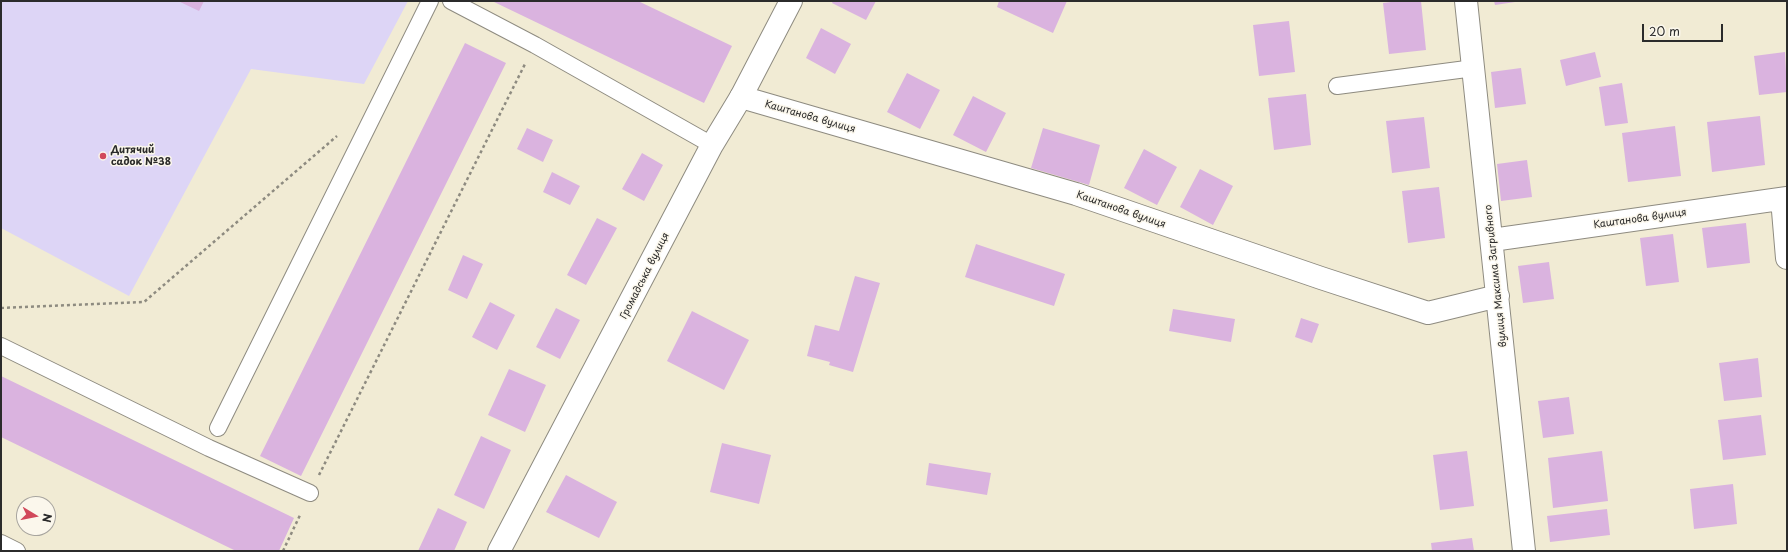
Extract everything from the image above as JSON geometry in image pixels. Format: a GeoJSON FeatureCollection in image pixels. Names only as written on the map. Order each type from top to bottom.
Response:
{"type":"FeatureCollection","features":[{"type":"Feature","properties":{"kind":"street","name":"Громадська вулиця"},"geometry":{"type":"LineString","coordinates":[[500,551],[712,145],[741,97],[791,1]]}},
{"type":"Feature","properties":{"kind":"street","name":"вулиця Максима Загривного"},"geometry":{"type":"LineString","coordinates":[[1466,1],[1524,551]]}},
{"type":"Feature","properties":{"kind":"street","name":"Каштанова вулиця"},"geometry":{"type":"LineString","coordinates":[[741,97],[1076,194],[1428,313],[1498,296]]}},
{"type":"Feature","properties":{"kind":"street","name":"Каштанова вулиця"},"geometry":{"type":"LineString","coordinates":[[1492,240],[1784,198]]}},
{"type":"Feature","properties":{"kind":"street"},"geometry":{"type":"LineString","coordinates":[[1784,198],[1787,258]]}},
{"type":"Feature","properties":{"kind":"lane"},"geometry":{"type":"LineString","coordinates":[[218,428],[430,1]]}},
{"type":"Feature","properties":{"kind":"lane"},"geometry":{"type":"LineString","coordinates":[[450,1],[535,45],[712,145]]}},
{"type":"Feature","properties":{"kind":"lane"},"geometry":{"type":"LineString","coordinates":[[1337,86],[1474,68]]}},
{"type":"Feature","properties":{"kind":"lane"},"geometry":{"type":"LineString","coordinates":[[1,346],[209,448],[310,494]]}},
{"type":"Feature","properties":{"kind":"lane"},"geometry":{"type":"LineString","coordinates":[[1,543],[17,551]]}},
{"type":"Feature","properties":{"kind":"path"},"geometry":{"type":"LineString","coordinates":[[283,551],[310,494],[535,45]]}},
{"type":"Feature","properties":{"kind":"path"},"geometry":{"type":"LineString","coordinates":[[1,308],[144,302],[340,134]]}},
{"type":"Feature","properties":{"kind":"shaded area","name":"Дитячий садок №38"},"geometry":{"type":"Polygon","coordinates":[[[1,1],[408,1],[364,84],[251,69],[129,296],[1,228],[1,1]]]}},
{"type":"Feature","properties":{"kind":"building"},"geometry":{"type":"Polygon","coordinates":[[[178,1],[204,1],[199,11],[178,1]]]}},
{"type":"Feature","properties":{"kind":"building"},"geometry":{"type":"Polygon","coordinates":[[[492,1],[638,1],[732,46],[704,103],[492,1]]]}},
{"type":"Feature","properties":{"kind":"building"},"geometry":{"type":"Polygon","coordinates":[[[833,1],[876,1],[866,20],[832,3],[833,1]]]}},
{"type":"Feature","properties":{"kind":"building"},"geometry":{"type":"Polygon","coordinates":[[[999,1],[1067,1],[1053,33],[997,7],[999,1]]]}},
{"type":"Feature","properties":{"kind":"building"},"geometry":{"type":"Polygon","coordinates":[[[1421,1],[1426,50],[1389,54],[1383,3],[1421,1]]]}},
{"type":"Feature","properties":{"kind":"building"},"geometry":{"type":"Polygon","coordinates":[[[1494,1],[1515,1],[1515,2],[1495,5],[1494,1]]]}},
{"type":"Feature","properties":{"kind":"building"},"geometry":{"type":"Polygon","coordinates":[[[1289,21],[1295,72],[1259,76],[1253,25],[1289,21]]]}},
{"type":"Feature","properties":{"kind":"building"},"geometry":{"type":"Polygon","coordinates":[[[821,28],[851,44],[835,74],[806,58],[821,28]]]}},
{"type":"Feature","properties":{"kind":"building"},"geometry":{"type":"Polygon","coordinates":[[[465,43],[506,63],[301,476],[260,456],[465,43]]]}},
{"type":"Feature","properties":{"kind":"building"},"geometry":{"type":"Polygon","coordinates":[[[1595,52],[1601,77],[1566,86],[1560,60],[1595,52]]]}},
{"type":"Feature","properties":{"kind":"building"},"geometry":{"type":"Polygon","coordinates":[[[1785,52],[1787,92],[1759,95],[1754,56],[1785,52]]]}},
{"type":"Feature","properties":{"kind":"building"},"geometry":{"type":"Polygon","coordinates":[[[1521,68],[1526,104],[1495,108],[1491,72],[1521,68]]]}},
{"type":"Feature","properties":{"kind":"building"},"geometry":{"type":"Polygon","coordinates":[[[907,73],[940,90],[920,129],[887,112],[907,73]]]}},
{"type":"Feature","properties":{"kind":"building"},"geometry":{"type":"Polygon","coordinates":[[[1622,83],[1628,123],[1605,126],[1599,87],[1622,83]]]}},
{"type":"Feature","properties":{"kind":"building"},"geometry":{"type":"Polygon","coordinates":[[[1306,94],[1311,145],[1274,150],[1268,98],[1306,94]]]}},
{"type":"Feature","properties":{"kind":"building"},"geometry":{"type":"Polygon","coordinates":[[[973,96],[1006,113],[986,152],[953,135],[973,96]]]}},
{"type":"Feature","properties":{"kind":"building"},"geometry":{"type":"Polygon","coordinates":[[[1760,116],[1765,165],[1712,172],[1707,122],[1760,116]]]}},
{"type":"Feature","properties":{"kind":"building"},"geometry":{"type":"Polygon","coordinates":[[[1424,117],[1430,168],[1392,173],[1386,121],[1424,117]]]}},
{"type":"Feature","properties":{"kind":"building"},"geometry":{"type":"Polygon","coordinates":[[[1675,126],[1681,176],[1628,182],[1622,133],[1675,126]]]}},
{"type":"Feature","properties":{"kind":"building"},"geometry":{"type":"Polygon","coordinates":[[[527,128],[553,140],[543,162],[517,149],[527,128]]]}},
{"type":"Feature","properties":{"kind":"building"},"geometry":{"type":"Polygon","coordinates":[[[1043,128],[1100,145],[1089,185],[1031,168],[1043,128]]]}},
{"type":"Feature","properties":{"kind":"building"},"geometry":{"type":"Polygon","coordinates":[[[1144,149],[1177,167],[1157,205],[1124,188],[1144,149]]]}},
{"type":"Feature","properties":{"kind":"building"},"geometry":{"type":"Polygon","coordinates":[[[642,153],[663,165],[644,201],[622,189],[642,153]]]}},
{"type":"Feature","properties":{"kind":"building"},"geometry":{"type":"Polygon","coordinates":[[[1527,160],[1532,197],[1501,201],[1497,164],[1527,160]]]}},
{"type":"Feature","properties":{"kind":"building"},"geometry":{"type":"Polygon","coordinates":[[[1200,169],[1233,186],[1213,225],[1180,207],[1200,169]]]}},
{"type":"Feature","properties":{"kind":"building"},"geometry":{"type":"Polygon","coordinates":[[[552,172],[580,186],[570,205],[543,192],[552,172]]]}},
{"type":"Feature","properties":{"kind":"building"},"geometry":{"type":"Polygon","coordinates":[[[1439,187],[1445,238],[1408,243],[1402,191],[1439,187]]]}},
{"type":"Feature","properties":{"kind":"building"},"geometry":{"type":"Polygon","coordinates":[[[597,218],[617,228],[586,285],[567,275],[597,218]]]}},
{"type":"Feature","properties":{"kind":"building"},"geometry":{"type":"Polygon","coordinates":[[[1746,223],[1750,263],[1707,268],[1702,228],[1746,223]]]}},
{"type":"Feature","properties":{"kind":"building"},"geometry":{"type":"Polygon","coordinates":[[[1673,234],[1679,282],[1646,286],[1640,238],[1673,234]]]}},
{"type":"Feature","properties":{"kind":"building"},"geometry":{"type":"Polygon","coordinates":[[[976,244],[1065,274],[1054,306],[965,277],[976,244]]]}},
{"type":"Feature","properties":{"kind":"building"},"geometry":{"type":"Polygon","coordinates":[[[463,255],[483,264],[467,299],[448,290],[463,255]]]}},
{"type":"Feature","properties":{"kind":"building"},"geometry":{"type":"Polygon","coordinates":[[[1549,262],[1554,299],[1523,303],[1518,266],[1549,262]]]}},
{"type":"Feature","properties":{"kind":"building"},"geometry":{"type":"Polygon","coordinates":[[[855,276],[880,283],[853,372],[829,365],[830,362],[807,356],[815,325],[839,331],[855,276]]]}},
{"type":"Feature","properties":{"kind":"building"},"geometry":{"type":"Polygon","coordinates":[[[490,302],[515,315],[497,350],[472,337],[490,302]]]}},
{"type":"Feature","properties":{"kind":"building"},"geometry":{"type":"Polygon","coordinates":[[[556,308],[580,320],[560,359],[536,347],[556,308]]]}},
{"type":"Feature","properties":{"kind":"building"},"geometry":{"type":"Polygon","coordinates":[[[1173,309],[1235,319],[1231,342],[1169,331],[1173,309]]]}},
{"type":"Feature","properties":{"kind":"building"},"geometry":{"type":"Polygon","coordinates":[[[692,311],[749,340],[724,390],[667,361],[692,311]]]}},
{"type":"Feature","properties":{"kind":"building"},"geometry":{"type":"Polygon","coordinates":[[[1301,318],[1319,324],[1312,343],[1295,337],[1301,318]]]}},
{"type":"Feature","properties":{"kind":"building"},"geometry":{"type":"Polygon","coordinates":[[[1758,358],[1762,397],[1724,401],[1719,363],[1758,358]]]}},
{"type":"Feature","properties":{"kind":"building"},"geometry":{"type":"Polygon","coordinates":[[[509,369],[546,385],[525,432],[488,415],[509,369]]]}},
{"type":"Feature","properties":{"kind":"building"},"geometry":{"type":"Polygon","coordinates":[[[1,376],[294,518],[279,551],[236,551],[1,437],[1,376]]]}},
{"type":"Feature","properties":{"kind":"building"},"geometry":{"type":"Polygon","coordinates":[[[1569,397],[1574,434],[1543,438],[1538,401],[1569,397]]]}},
{"type":"Feature","properties":{"kind":"building"},"geometry":{"type":"Polygon","coordinates":[[[1761,415],[1766,455],[1723,460],[1718,420],[1761,415]]]}},
{"type":"Feature","properties":{"kind":"building"},"geometry":{"type":"Polygon","coordinates":[[[481,436],[511,450],[484,509],[454,495],[481,436]]]}},
{"type":"Feature","properties":{"kind":"building"},"geometry":{"type":"Polygon","coordinates":[[[722,443],[771,455],[759,504],[710,492],[722,443]]]}},
{"type":"Feature","properties":{"kind":"building"},"geometry":{"type":"Polygon","coordinates":[[[1467,451],[1474,506],[1440,510],[1433,455],[1467,451]]]}},
{"type":"Feature","properties":{"kind":"building"},"geometry":{"type":"Polygon","coordinates":[[[1602,451],[1608,501],[1553,508],[1548,458],[1602,451]]]}},
{"type":"Feature","properties":{"kind":"building"},"geometry":{"type":"Polygon","coordinates":[[[929,463],[991,473],[987,495],[926,485],[929,463]]]}},
{"type":"Feature","properties":{"kind":"building"},"geometry":{"type":"Polygon","coordinates":[[[566,475],[617,502],[599,538],[546,512],[566,475]]]}},
{"type":"Feature","properties":{"kind":"building"},"geometry":{"type":"Polygon","coordinates":[[[1733,484],[1737,524],[1694,529],[1690,489],[1733,484]]]}},
{"type":"Feature","properties":{"kind":"building"},"geometry":{"type":"Polygon","coordinates":[[[438,508],[467,522],[454,551],[418,551],[438,508]]]}},
{"type":"Feature","properties":{"kind":"building"},"geometry":{"type":"Polygon","coordinates":[[[1607,509],[1610,535],[1550,542],[1547,516],[1607,509]]]}},
{"type":"Feature","properties":{"kind":"building"},"geometry":{"type":"Polygon","coordinates":[[[1472,538],[1474,551],[1432,551],[1431,543],[1472,538]]]}},
{"type":"Feature","properties":{"kind":"place","name":"Дитячий садок №38"},"geometry":{"type":"Point","coordinates":[103,156]}}]}
